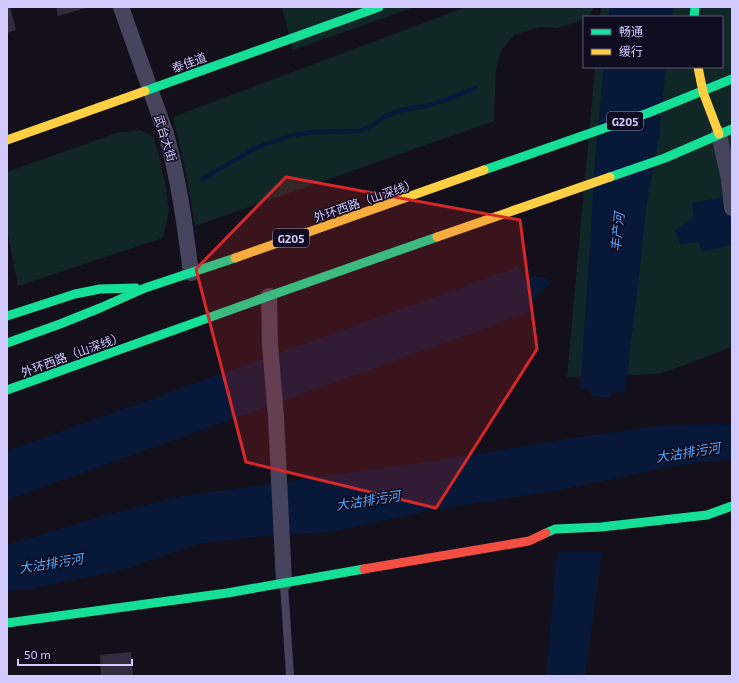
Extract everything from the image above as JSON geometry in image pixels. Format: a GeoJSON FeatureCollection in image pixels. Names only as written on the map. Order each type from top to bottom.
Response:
{"type":"FeatureCollection","features":[{"type":"Feature","properties":{"kind":"main road","name":"泰佳道"},"geometry":{"type":"LineString","coordinates":[[7,140],[379,7]]}},
{"type":"Feature","properties":{"kind":"main road"},"geometry":{"type":"LineString","coordinates":[[698,68],[703,92],[726,131]]}},
{"type":"Feature","properties":{"kind":"main road","name":"外环西路（山深线）"},"geometry":{"type":"LineString","coordinates":[[7,342],[60,324],[145,288],[578,138],[673,104],[732,79]]}},
{"type":"Feature","properties":{"kind":"main road","name":"外环西路（山深线）"},"geometry":{"type":"LineString","coordinates":[[7,390],[269,296],[664,158],[726,131]]}},
{"type":"Feature","properties":{"kind":"main road"},"geometry":{"type":"LineString","coordinates":[[7,316],[75,294],[100,289],[145,288]]}},
{"type":"Feature","properties":{"kind":"main road"},"geometry":{"type":"LineString","coordinates":[[7,623],[284,584],[529,541],[555,530],[601,527],[707,515],[732,506]]}},
{"type":"Feature","properties":{"kind":"street","name":"武台大街"},"geometry":{"type":"LineString","coordinates":[[121,7],[166,134],[176,171],[191,273]]}},
{"type":"Feature","properties":{"kind":"street"},"geometry":{"type":"LineString","coordinates":[[726,131],[732,208]]}},
{"type":"Feature","properties":{"kind":"street"},"geometry":{"type":"LineString","coordinates":[[269,296],[270,345],[276,417],[284,584]]}},
{"type":"Feature","properties":{"kind":"lane"},"geometry":{"type":"LineString","coordinates":[[284,584],[290,676]]}},
{"type":"Feature","properties":{"kind":"highlighted area"},"geometry":{"type":"Polygon","coordinates":[[[286,177],[520,220],[537,349],[436,508],[246,462],[196,269],[286,177]]]}},
{"type":"Feature","properties":{"kind":"green space"},"geometry":{"type":"Polygon","coordinates":[[[282,7],[415,7],[293,50],[282,7]]]}},
{"type":"Feature","properties":{"kind":"green space"},"geometry":{"type":"Polygon","coordinates":[[[466,7],[594,7],[589,16],[583,16],[583,19],[575,23],[556,28],[540,27],[515,35],[502,49],[496,68],[494,121],[195,226],[186,174],[173,117],[466,7]]]}},
{"type":"Feature","properties":{"kind":"green space"},"geometry":{"type":"Polygon","coordinates":[[[601,7],[732,7],[732,347],[660,374],[567,377],[595,68],[723,68],[723,16],[600,16],[601,7]]]}},
{"type":"Feature","properties":{"kind":"green space"},"geometry":{"type":"Polygon","coordinates":[[[140,130],[154,137],[165,182],[169,211],[163,238],[18,286],[7,230],[7,172],[117,133],[140,130]]]}},
{"type":"Feature","properties":{"kind":"water"},"geometry":{"type":"Polygon","coordinates":[[[610,7],[673,7],[672,16],[609,16],[610,7]]]}},
{"type":"Feature","properties":{"kind":"water","name":"丰产河"},"geometry":{"type":"Polygon","coordinates":[[[604,68],[666,68],[659,136],[646,207],[625,393],[612,392],[611,398],[591,396],[591,390],[580,389],[595,159],[604,68]]]}},
{"type":"Feature","properties":{"kind":"water"},"geometry":{"type":"Polygon","coordinates":[[[732,192],[732,244],[703,252],[698,242],[680,244],[675,230],[694,217],[692,203],[714,199],[732,192]]]}},
{"type":"Feature","properties":{"kind":"water"},"geometry":{"type":"Polygon","coordinates":[[[518,267],[522,276],[547,277],[549,285],[529,302],[533,311],[7,500],[7,451],[518,267]]]}},
{"type":"Feature","properties":{"kind":"water","name":"大沽排污河"},"geometry":{"type":"Polygon","coordinates":[[[665,425],[732,425],[732,459],[673,466],[561,490],[434,510],[331,532],[254,537],[197,544],[123,570],[28,589],[7,591],[7,545],[102,516],[182,496],[434,461],[578,437],[665,425]]]}},
{"type":"Feature","properties":{"kind":"water"},"geometry":{"type":"Polygon","coordinates":[[[557,551],[602,552],[585,676],[546,676],[557,551]]]}},
{"type":"Feature","properties":{"kind":"building"},"geometry":{"type":"Polygon","coordinates":[[[7,7],[10,7],[16,30],[7,33],[7,7]]]}},
{"type":"Feature","properties":{"kind":"building"},"geometry":{"type":"Polygon","coordinates":[[[56,7],[86,7],[86,8],[58,16],[56,7]]]}},
{"type":"Feature","properties":{"kind":"building"},"geometry":{"type":"Polygon","coordinates":[[[131,652],[133,676],[101,676],[100,655],[131,652]]]}},
{"type":"Feature","properties":{"kind":"waterway"},"geometry":{"type":"LineString","coordinates":[[202,179],[256,148],[289,136],[314,132],[359,131],[398,111],[434,104],[476,88]]}},
{"type":"Feature","properties":{"kind":"traffic: fast"},"geometry":{"type":"LineString","coordinates":[[145,91],[379,7]]}},
{"type":"Feature","properties":{"kind":"traffic: fast"},"geometry":{"type":"LineString","coordinates":[[694,16],[695,7]]}},
{"type":"Feature","properties":{"kind":"traffic: fast"},"geometry":{"type":"LineString","coordinates":[[484,170],[648,113],[732,79]]}},
{"type":"Feature","properties":{"kind":"traffic: fast"},"geometry":{"type":"LineString","coordinates":[[610,177],[665,158],[732,129]]}},
{"type":"Feature","properties":{"kind":"traffic: fast"},"geometry":{"type":"LineString","coordinates":[[7,390],[437,237]]}},
{"type":"Feature","properties":{"kind":"traffic: fast"},"geometry":{"type":"LineString","coordinates":[[7,343],[60,324],[145,288],[235,258]]}},
{"type":"Feature","properties":{"kind":"traffic: fast"},"geometry":{"type":"LineString","coordinates":[[7,316],[75,294],[100,289],[136,288]]}},
{"type":"Feature","properties":{"kind":"traffic: fast"},"geometry":{"type":"LineString","coordinates":[[546,533],[555,529],[601,527],[707,515],[732,506]]}},
{"type":"Feature","properties":{"kind":"traffic: fast"},"geometry":{"type":"LineString","coordinates":[[7,623],[227,593],[364,569]]}},
{"type":"Feature","properties":{"kind":"traffic: slow"},"geometry":{"type":"LineString","coordinates":[[698,68],[703,92],[719,134]]}},
{"type":"Feature","properties":{"kind":"traffic: slow"},"geometry":{"type":"LineString","coordinates":[[7,140],[145,91]]}},
{"type":"Feature","properties":{"kind":"traffic: slow"},"geometry":{"type":"LineString","coordinates":[[235,258],[484,170]]}},
{"type":"Feature","properties":{"kind":"traffic: slow"},"geometry":{"type":"LineString","coordinates":[[437,237],[610,177]]}},
{"type":"Feature","properties":{"kind":"traffic: jam"},"geometry":{"type":"LineString","coordinates":[[364,569],[529,541],[546,533]]}}]}
